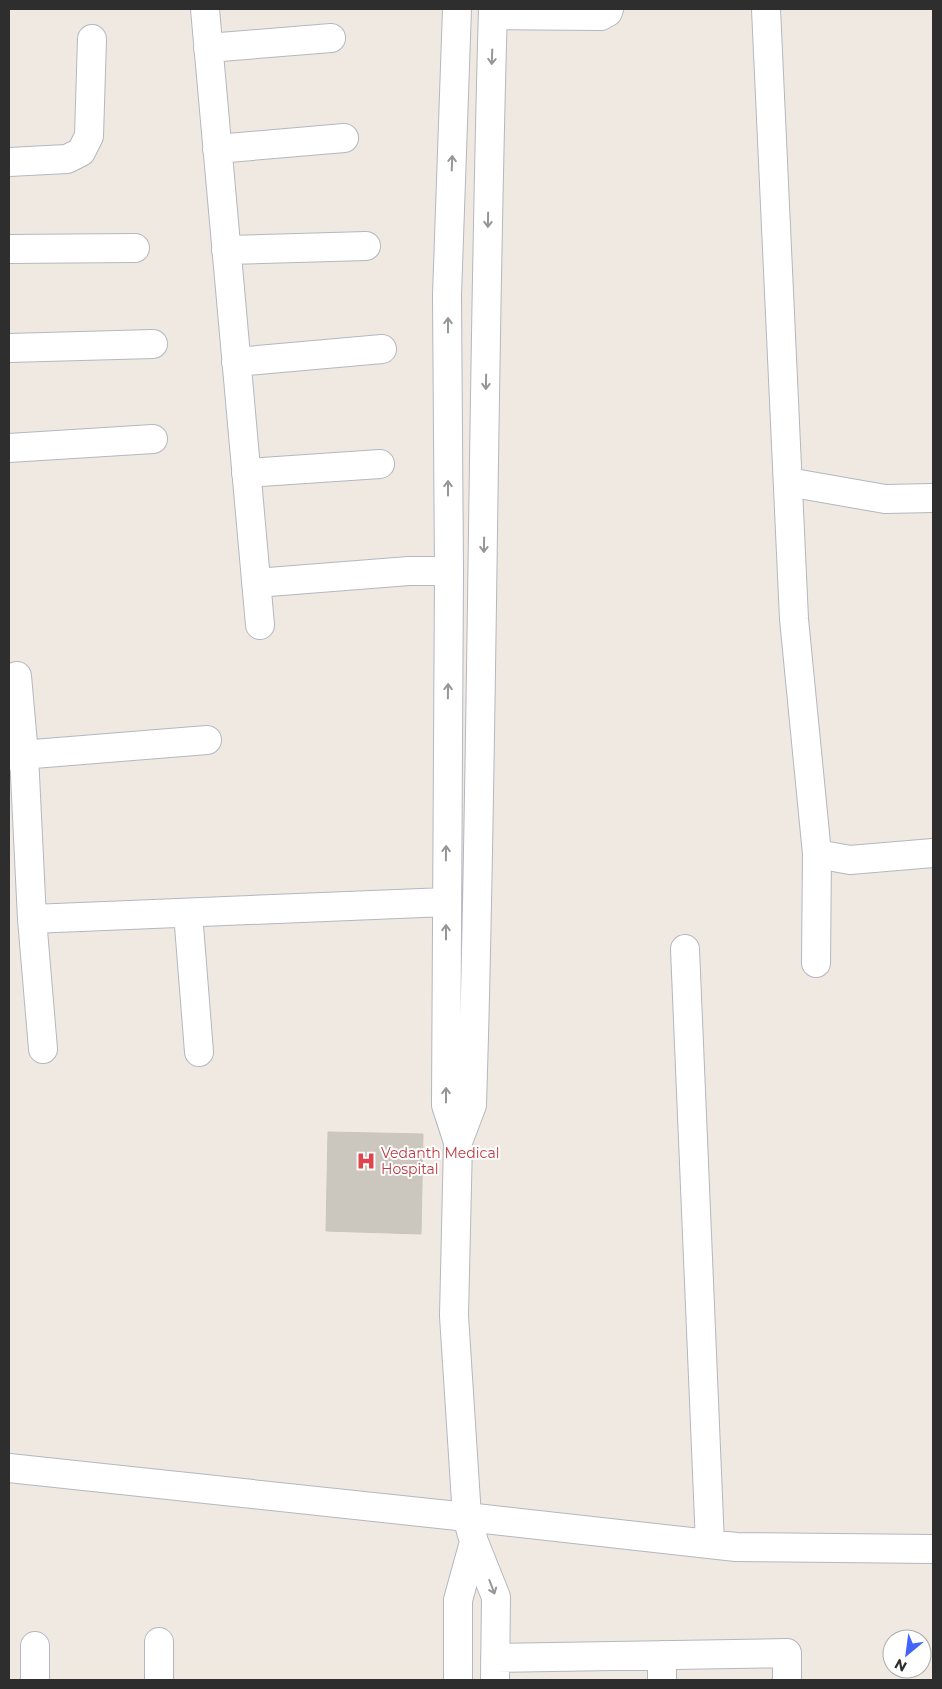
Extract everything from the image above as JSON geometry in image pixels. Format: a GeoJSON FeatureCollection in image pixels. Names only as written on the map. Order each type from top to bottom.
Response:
{"type":"FeatureCollection","features":[{"type":"Feature","properties":{"kind":"street"},"geometry":{"type":"LineString","coordinates":[[205,9],[260,625]]}},
{"type":"Feature","properties":{"kind":"street"},"geometry":{"type":"LineString","coordinates":[[457,9],[447,295],[449,572],[446,1105],[458,1142],[454,1316],[471,1529],[458,1600],[458,1680]]}},
{"type":"Feature","properties":{"kind":"street"},"geometry":{"type":"LineString","coordinates":[[458,1142],[472,1105],[493,12],[600,16],[608,12],[609,9]]}},
{"type":"Feature","properties":{"kind":"street"},"geometry":{"type":"LineString","coordinates":[[766,9],[794,619],[817,854],[816,963]]}},
{"type":"Feature","properties":{"kind":"street"},"geometry":{"type":"LineString","coordinates":[[208,48],[331,38]]}},
{"type":"Feature","properties":{"kind":"street"},"geometry":{"type":"LineString","coordinates":[[9,162],[67,159],[81,152],[89,136],[92,39]]}},
{"type":"Feature","properties":{"kind":"street"},"geometry":{"type":"LineString","coordinates":[[216,149],[344,138]]}},
{"type":"Feature","properties":{"kind":"street"},"geometry":{"type":"LineString","coordinates":[[226,250],[366,246]]}},
{"type":"Feature","properties":{"kind":"street"},"geometry":{"type":"LineString","coordinates":[[9,249],[135,248]]}},
{"type":"Feature","properties":{"kind":"street"},"geometry":{"type":"LineString","coordinates":[[9,348],[153,344]]}},
{"type":"Feature","properties":{"kind":"street"},"geometry":{"type":"LineString","coordinates":[[236,362],[382,349]]}},
{"type":"Feature","properties":{"kind":"street"},"geometry":{"type":"LineString","coordinates":[[9,448],[153,439]]}},
{"type":"Feature","properties":{"kind":"street"},"geometry":{"type":"LineString","coordinates":[[246,473],[380,464]]}},
{"type":"Feature","properties":{"kind":"street"},"geometry":{"type":"LineString","coordinates":[[788,482],[885,499],[933,498]]}},
{"type":"Feature","properties":{"kind":"street"},"geometry":{"type":"LineString","coordinates":[[256,583],[409,571],[449,572]]}},
{"type":"Feature","properties":{"kind":"street"},"geometry":{"type":"LineString","coordinates":[[17,676],[16,756],[43,1049]]}},
{"type":"Feature","properties":{"kind":"street"},"geometry":{"type":"LineString","coordinates":[[16,756],[207,740]]}},
{"type":"Feature","properties":{"kind":"street"},"geometry":{"type":"LineString","coordinates":[[817,854],[850,860],[933,853]]}},
{"type":"Feature","properties":{"kind":"street"},"geometry":{"type":"LineString","coordinates":[[32,919],[446,902]]}},
{"type":"Feature","properties":{"kind":"street"},"geometry":{"type":"LineString","coordinates":[[188,912],[199,1052]]}},
{"type":"Feature","properties":{"kind":"street"},"geometry":{"type":"LineString","coordinates":[[685,949],[710,1544]]}},
{"type":"Feature","properties":{"kind":"street"},"geometry":{"type":"LineString","coordinates":[[9,1468],[471,1529],[736,1547],[933,1549]]}},
{"type":"Feature","properties":{"kind":"street"},"geometry":{"type":"LineString","coordinates":[[471,1529],[496,1597],[495,1669],[662,1668],[787,1653],[786,1680]]}},
{"type":"Feature","properties":{"kind":"street"},"geometry":{"type":"LineString","coordinates":[[159,1680],[160,1642]]}},
{"type":"Feature","properties":{"kind":"street"},"geometry":{"type":"LineString","coordinates":[[35,1646],[35,1680]]}},
{"type":"Feature","properties":{"kind":"building"},"geometry":{"type":"Polygon","coordinates":[[[328,1132],[423,1134],[421,1234],[326,1231],[328,1132]]]}},
{"type":"Feature","properties":{"kind":"place","name":"Vedanth Medical Hospital"},"geometry":{"type":"Point","coordinates":[366,1161]}}]}
